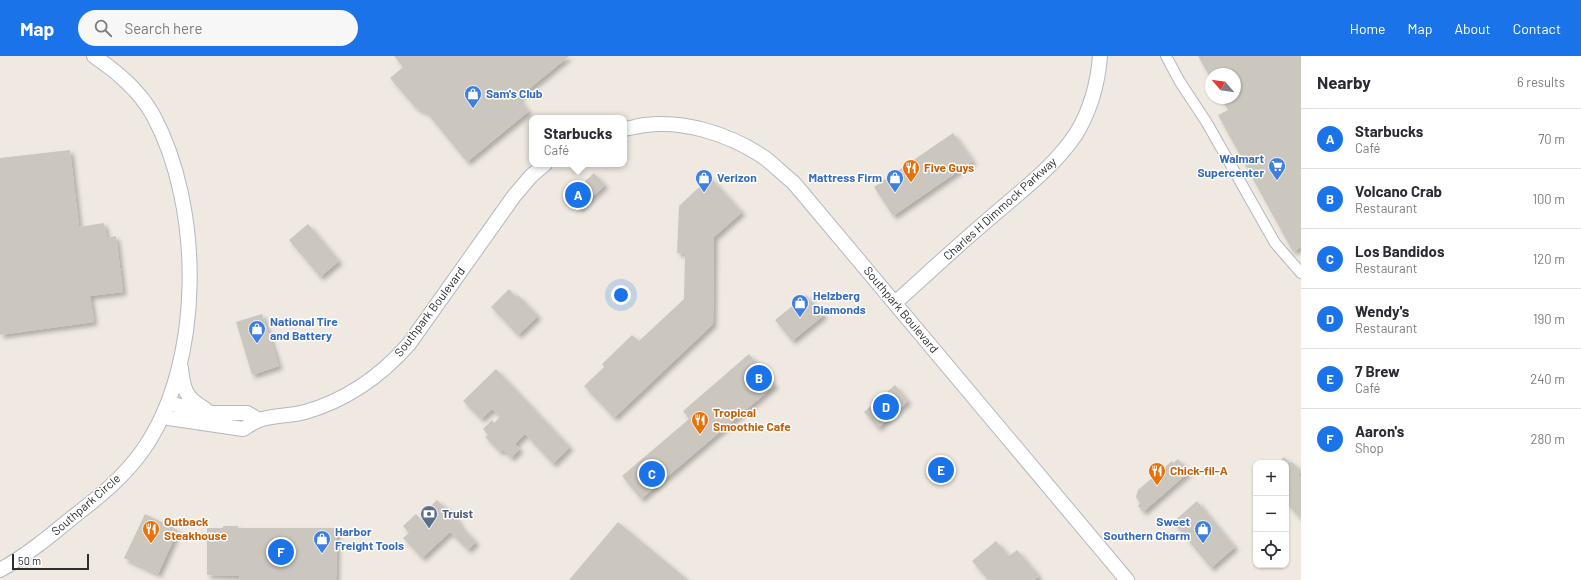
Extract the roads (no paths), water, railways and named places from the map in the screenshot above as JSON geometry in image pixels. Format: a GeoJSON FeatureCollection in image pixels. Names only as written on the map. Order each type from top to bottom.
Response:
{"type":"FeatureCollection","features":[{"type":"Feature","properties":{"kind":"street"},"geometry":{"type":"LineString","coordinates":[[94,56],[123,78],[139,95],[152,113],[174,162],[186,220],[190,276],[187,318],[180,361],[168,404],[213,413],[247,413],[258,420]]}},
{"type":"Feature","properties":{"kind":"street","name":"Charles H Dimmock Parkway"},"geometry":{"type":"LineString","coordinates":[[894,303],[1061,154],[1076,133],[1085,116],[1094,91],[1099,69],[1100,56]]}},
{"type":"Feature","properties":{"kind":"street"},"geometry":{"type":"LineString","coordinates":[[1166,56],[1180,82],[1207,123],[1275,243],[1301,272]]}},
{"type":"Feature","properties":{"kind":"street","name":"Southpark Boulevard"},"geometry":{"type":"LineString","coordinates":[[627,128],[646,125],[668,124],[696,128],[722,136],[759,154],[793,182],[1127,580]]}},
{"type":"Feature","properties":{"kind":"street","name":"Southpark Boulevard"},"geometry":{"type":"LineString","coordinates":[[162,417],[243,429],[258,420],[304,412],[330,403],[354,391],[391,364],[409,344],[514,196],[530,176],[541,167]]}},
{"type":"Feature","properties":{"kind":"street"},"geometry":{"type":"LineString","coordinates":[[180,361],[182,379],[192,402],[213,413]]}},
{"type":"Feature","properties":{"kind":"street","name":"Southpark Circle"},"geometry":{"type":"LineString","coordinates":[[0,570],[21,558],[44,541],[113,484],[143,450],[168,404]]}},
{"type":"Feature","properties":{"kind":"place","name":"Sam's Club"},"geometry":{"type":"Point","coordinates":[473,109]}},
{"type":"Feature","properties":{"kind":"place","name":"Walmart Supercenter"},"geometry":{"type":"Point","coordinates":[1277,181]}},
{"type":"Feature","properties":{"kind":"place","name":"Five Guys"},"geometry":{"type":"Point","coordinates":[911,183]}},
{"type":"Feature","properties":{"kind":"place","name":"Verizon"},"geometry":{"type":"Point","coordinates":[704,193]}},
{"type":"Feature","properties":{"kind":"place","name":"Mattress Firm"},"geometry":{"type":"Point","coordinates":[895,193]}},
{"type":"Feature","properties":{"kind":"place","name":"Starbucks"},"geometry":{"type":"Point","coordinates":[578,195]}},
{"type":"Feature","properties":{"kind":"place","name":"Helzberg Diamonds"},"geometry":{"type":"Point","coordinates":[800,318]}},
{"type":"Feature","properties":{"kind":"place","name":"National Tire and Battery"},"geometry":{"type":"Point","coordinates":[257,344]}},
{"type":"Feature","properties":{"kind":"place","name":"Volcano Crab"},"geometry":{"type":"Point","coordinates":[759,378]}},
{"type":"Feature","properties":{"kind":"place","name":"Wendy's"},"geometry":{"type":"Point","coordinates":[886,407]}},
{"type":"Feature","properties":{"kind":"place","name":"Tropical Smoothie Cafe"},"geometry":{"type":"Point","coordinates":[700,435]}},
{"type":"Feature","properties":{"kind":"place","name":"7 Brew"},"geometry":{"type":"Point","coordinates":[941,470]}},
{"type":"Feature","properties":{"kind":"place","name":"Los Bandidos"},"geometry":{"type":"Point","coordinates":[652,474]}},
{"type":"Feature","properties":{"kind":"place","name":"Chick-fil-A"},"geometry":{"type":"Point","coordinates":[1157,486]}},
{"type":"Feature","properties":{"kind":"place","name":"Truist"},"geometry":{"type":"Point","coordinates":[429,529]}},
{"type":"Feature","properties":{"kind":"place","name":"Outback Steakhouse"},"geometry":{"type":"Point","coordinates":[151,544]}},
{"type":"Feature","properties":{"kind":"place","name":"Sweet Southern Charm"},"geometry":{"type":"Point","coordinates":[1203,544]}},
{"type":"Feature","properties":{"kind":"place","name":"Aaron's"},"geometry":{"type":"Point","coordinates":[281,552]}},
{"type":"Feature","properties":{"kind":"place","name":"Harbor Freight Tools"},"geometry":{"type":"Point","coordinates":[322,554]}}]}
